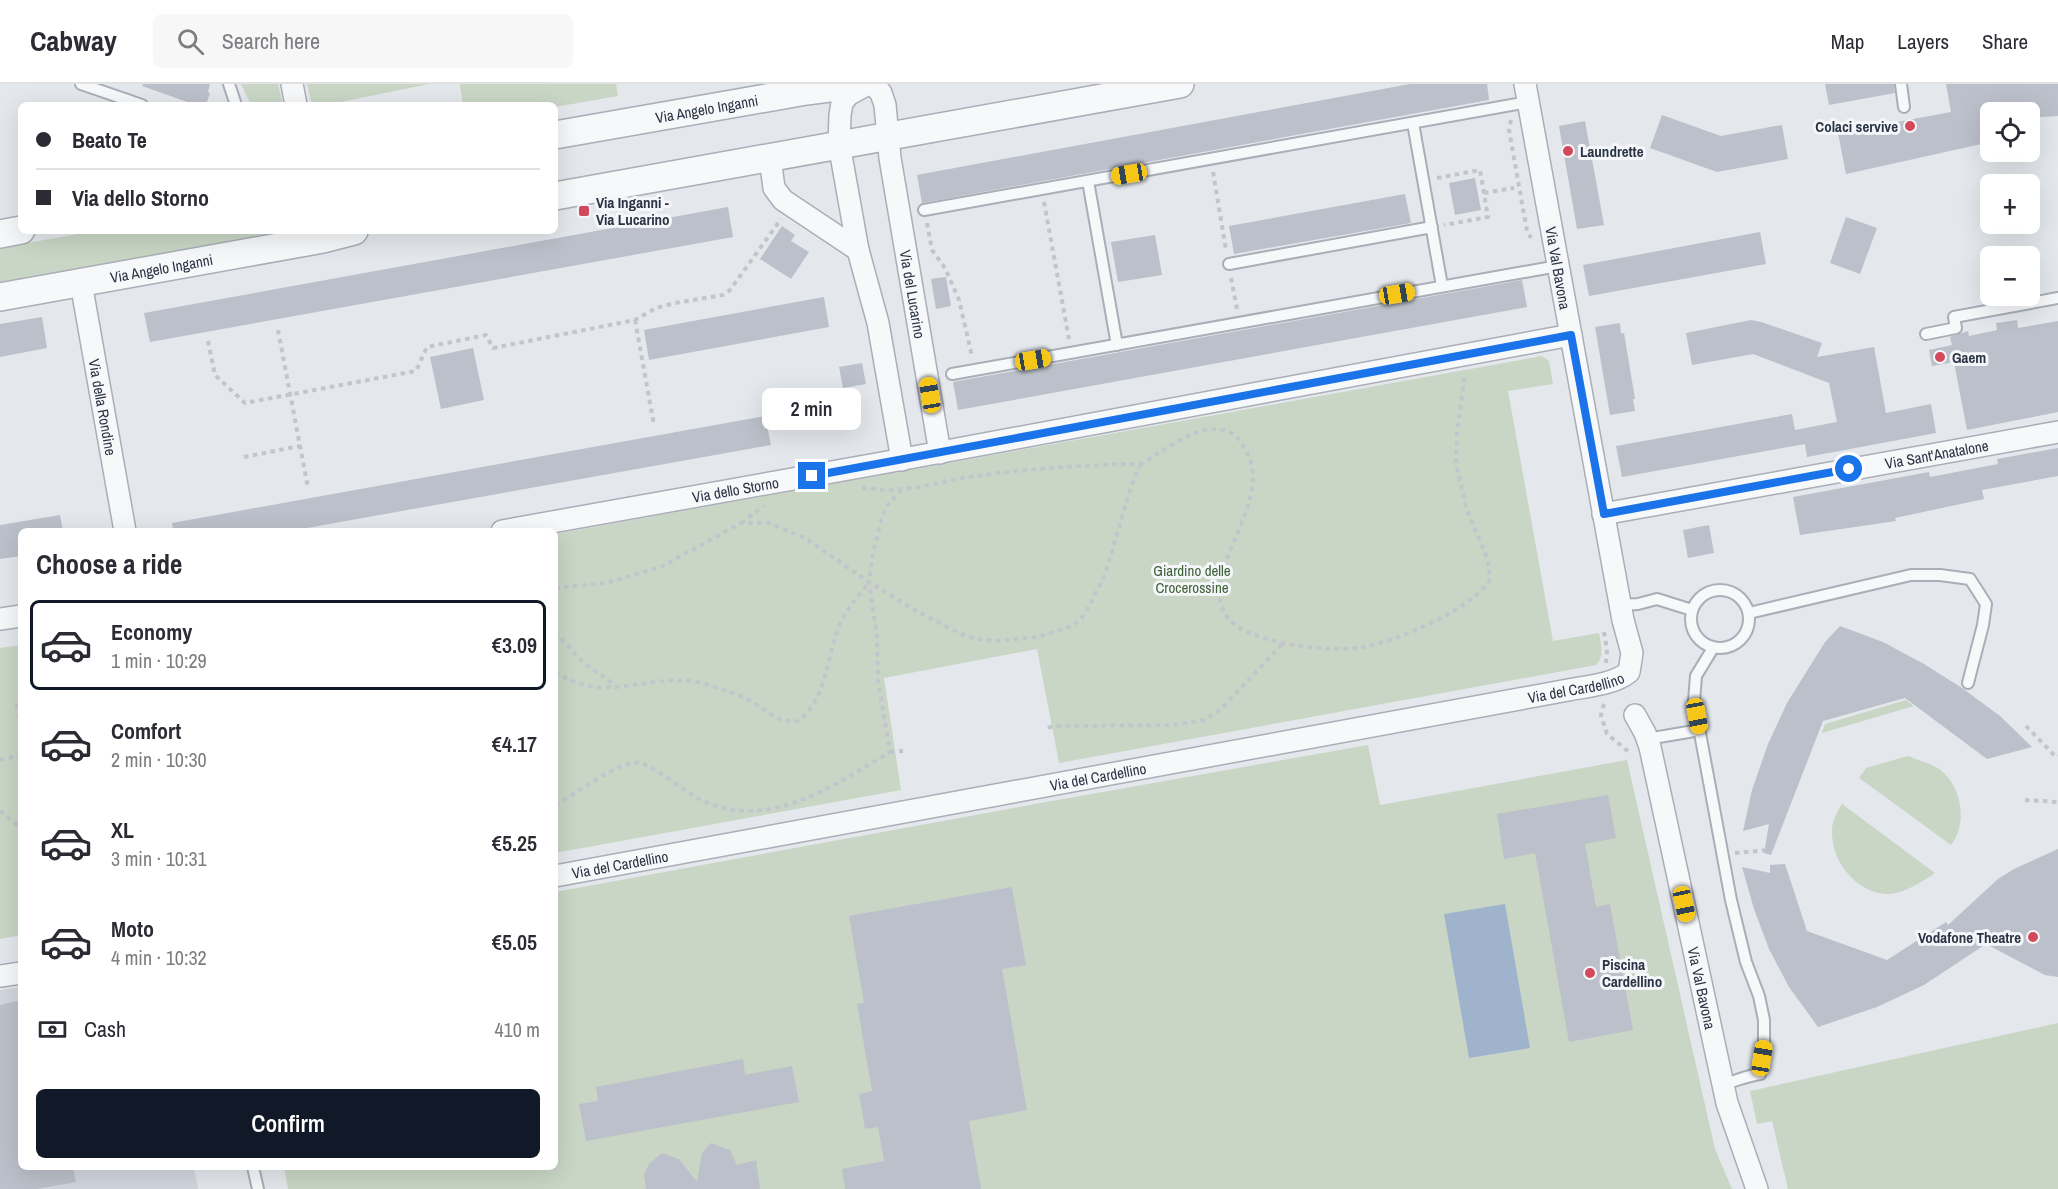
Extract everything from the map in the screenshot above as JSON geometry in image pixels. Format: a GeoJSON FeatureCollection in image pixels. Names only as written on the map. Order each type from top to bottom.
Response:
{"type":"FeatureCollection","features":[{"type":"Feature","properties":{"kind":"street"},"geometry":{"type":"LineString","coordinates":[[292,84],[295,102]]}},
{"type":"Feature","properties":{"kind":"street","name":"Via Angelo Inganni"},"geometry":{"type":"LineString","coordinates":[[558,134],[807,91],[860,84]]}},
{"type":"Feature","properties":{"kind":"street"},"geometry":{"type":"LineString","coordinates":[[887,136],[881,93],[871,84],[848,95],[842,103],[839,144],[858,250],[878,323],[902,459]]}},
{"type":"Feature","properties":{"kind":"street"},"geometry":{"type":"LineString","coordinates":[[558,195],[1180,84]]}},
{"type":"Feature","properties":{"kind":"street","name":"Via Val Bavona"},"geometry":{"type":"LineString","coordinates":[[1527,93],[1632,663]]}},
{"type":"Feature","properties":{"kind":"street","name":"Via del Lucarino"},"geometry":{"type":"LineString","coordinates":[[887,136],[940,453]]}},
{"type":"Feature","properties":{"kind":"street"},"geometry":{"type":"LineString","coordinates":[[770,158],[774,188],[778,195],[858,250]]}},
{"type":"Feature","properties":{"kind":"street"},"geometry":{"type":"LineString","coordinates":[[0,234],[18,231]]}},
{"type":"Feature","properties":{"kind":"street","name":"Via Angelo Inganni"},"geometry":{"type":"LineString","coordinates":[[0,297],[322,235]]}},
{"type":"Feature","properties":{"kind":"street","name":"Via della Rondine"},"geometry":{"type":"LineString","coordinates":[[81,283],[124,528]]}},
{"type":"Feature","properties":{"kind":"street","name":"Via dello Storno"},"geometry":{"type":"LineString","coordinates":[[519,528],[940,453],[1571,335]]}},
{"type":"Feature","properties":{"kind":"street","name":"Via Sant'Anatalone"},"geometry":{"type":"LineString","coordinates":[[1604,514],[2058,432]]}},
{"type":"Feature","properties":{"kind":"street"},"geometry":{"type":"LineString","coordinates":[[0,619],[18,616]]}},
{"type":"Feature","properties":{"kind":"street","name":"Via del Cardellino"},"geometry":{"type":"LineString","coordinates":[[558,875],[1568,690],[1608,682],[1623,676],[1629,672],[1632,663]]}},
{"type":"Feature","properties":{"kind":"street","name":"Via Val Bavona"},"geometry":{"type":"LineString","coordinates":[[1635,715],[1647,739],[1723,1084],[1736,1131],[1757,1189]]}},
{"type":"Feature","properties":{"kind":"street"},"geometry":{"type":"LineString","coordinates":[[0,976],[18,973]]}},
{"type":"Feature","properties":{"kind":"lane"},"geometry":{"type":"LineString","coordinates":[[81,84],[133,102]]}},
{"type":"Feature","properties":{"kind":"lane"},"geometry":{"type":"LineString","coordinates":[[229,84],[235,102]]}},
{"type":"Feature","properties":{"kind":"lane"},"geometry":{"type":"LineString","coordinates":[[1901,84],[1904,107]]}},
{"type":"Feature","properties":{"kind":"lane"},"geometry":{"type":"LineString","coordinates":[[924,210],[1507,106],[1527,93]]}},
{"type":"Feature","properties":{"kind":"lane"},"geometry":{"type":"LineString","coordinates":[[1413,123],[1442,286]]}},
{"type":"Feature","properties":{"kind":"lane"},"geometry":{"type":"LineString","coordinates":[[1088,181],[1117,345]]}},
{"type":"Feature","properties":{"kind":"lane"},"geometry":{"type":"LineString","coordinates":[[1229,264],[1432,227]]}},
{"type":"Feature","properties":{"kind":"lane"},"geometry":{"type":"LineString","coordinates":[[952,374],[1558,266]]}},
{"type":"Feature","properties":{"kind":"lane"},"geometry":{"type":"LineString","coordinates":[[1926,334],[1956,328],[1953,317],[2058,298]]}},
{"type":"Feature","properties":{"kind":"lane"},"geometry":{"type":"LineString","coordinates":[[1749,613],[1911,574],[1940,574],[1970,579],[1986,604],[1968,683]]}},
{"type":"Feature","properties":{"kind":"lane"},"geometry":{"type":"LineString","coordinates":[[1722,590],[1739,597],[1746,604],[1750,623],[1747,632],[1733,646],[1723,649],[1713,648],[1704,644],[1692,629],[1692,610],[1704,594],[1722,590]]}},
{"type":"Feature","properties":{"kind":"lane"},"geometry":{"type":"LineString","coordinates":[[1621,612],[1657,599],[1692,610]]}},
{"type":"Feature","properties":{"kind":"lane"},"geometry":{"type":"LineString","coordinates":[[1713,648],[1696,676],[1694,689],[1722,855],[1746,962],[1759,996],[1764,1020],[1760,1074],[1744,1076],[1739,1080],[1723,1084]]}},
{"type":"Feature","properties":{"kind":"lane"},"geometry":{"type":"LineString","coordinates":[[1647,739],[1700,730]]}},
{"type":"Feature","properties":{"kind":"lane"},"geometry":{"type":"LineString","coordinates":[[255,1170],[258,1189]]}},
{"type":"Feature","properties":{"kind":"path","name":"Via Val Bavona"},"geometry":{"type":"LineString","coordinates":[[1507,106],[1510,120],[1509,130],[1527,231],[1531,236],[1537,269]]}},
{"type":"Feature","properties":{"kind":"path"},"geometry":{"type":"LineString","coordinates":[[1210,159],[1239,323]]}},
{"type":"Feature","properties":{"kind":"path"},"geometry":{"type":"LineString","coordinates":[[1423,180],[1480,170],[1488,217],[1432,227]]}},
{"type":"Feature","properties":{"kind":"path"},"geometry":{"type":"LineString","coordinates":[[1484,193],[1514,188]]}},
{"type":"Feature","properties":{"kind":"path"},"geometry":{"type":"LineString","coordinates":[[1042,189],[1071,353]]}},
{"type":"Feature","properties":{"kind":"path"},"geometry":{"type":"LineString","coordinates":[[924,210],[932,250],[945,267],[959,300],[976,370]]}},
{"type":"Feature","properties":{"kind":"path"},"geometry":{"type":"LineString","coordinates":[[208,341],[216,375],[245,403],[416,371],[427,347],[486,335],[493,348],[635,320],[656,308],[723,295],[730,290],[783,216]]}},
{"type":"Feature","properties":{"kind":"path"},"geometry":{"type":"LineString","coordinates":[[635,320],[654,425]]}},
{"type":"Feature","properties":{"kind":"path"},"geometry":{"type":"LineString","coordinates":[[278,330],[308,488]]}},
{"type":"Feature","properties":{"kind":"path"},"geometry":{"type":"LineString","coordinates":[[890,752],[878,680],[877,637],[869,582],[882,516],[894,497],[903,489],[969,477],[1142,463],[1178,441],[1206,431],[1223,429],[1243,444],[1252,465],[1252,493],[1220,583],[1220,604],[1223,613],[1235,626],[1256,637],[1283,643],[1348,649],[1374,644],[1436,622],[1489,582],[1491,569],[1467,510],[1456,464],[1457,433],[1466,369]]}},
{"type":"Feature","properties":{"kind":"path"},"geometry":{"type":"LineString","coordinates":[[244,458],[300,446]]}},
{"type":"Feature","properties":{"kind":"path"},"geometry":{"type":"LineString","coordinates":[[558,588],[606,582],[661,567],[741,523],[769,524],[805,538],[869,582],[961,634],[983,640],[1006,641],[1038,637],[1072,626],[1086,612],[1100,586],[1131,486],[1142,463]]}},
{"type":"Feature","properties":{"kind":"path"},"geometry":{"type":"LineString","coordinates":[[558,674],[590,686],[616,686],[663,680],[693,681],[736,694],[781,721],[798,721],[814,705],[837,630],[844,615],[869,582]]}},
{"type":"Feature","properties":{"kind":"path"},"geometry":{"type":"LineString","coordinates":[[558,635],[584,663],[616,686]]}},
{"type":"Feature","properties":{"kind":"path"},"geometry":{"type":"LineString","coordinates":[[1048,728],[1053,726],[1172,724],[1204,720],[1227,703],[1283,643]]}},
{"type":"Feature","properties":{"kind":"path"},"geometry":{"type":"LineString","coordinates":[[2026,726],[2056,757],[2058,756]]}},
{"type":"Feature","properties":{"kind":"path"},"geometry":{"type":"LineString","coordinates":[[558,803],[567,800],[621,765],[641,763],[699,799],[739,812],[759,810],[786,805],[818,794],[890,752],[903,751]]}},
{"type":"Feature","properties":{"kind":"path"},"geometry":{"type":"LineString","coordinates":[[0,760],[18,756]]}},
{"type":"Feature","properties":{"kind":"path"},"geometry":{"type":"LineString","coordinates":[[2025,800],[2058,802]]}},
{"type":"Feature","properties":{"kind":"path"},"geometry":{"type":"LineString","coordinates":[[0,811],[18,826]]}},
{"type":"Feature","properties":{"kind":"path"},"geometry":{"type":"LineString","coordinates":[[1722,855],[1767,850]]}},
{"type":"Feature","properties":{"kind":"shaded area"},"geometry":{"type":"Polygon","coordinates":[[[18,987],[18,1170],[195,1170],[198,1189],[0,1189],[0,990],[18,987]]]}},
{"type":"Feature","properties":{"kind":"green space"},"geometry":{"type":"Polygon","coordinates":[[[241,84],[278,84],[282,102],[250,102],[241,84]]]}},
{"type":"Feature","properties":{"kind":"green space"},"geometry":{"type":"Polygon","coordinates":[[[307,84],[429,84],[341,102],[311,102],[307,84]]]}},
{"type":"Feature","properties":{"kind":"green space"},"geometry":{"type":"Polygon","coordinates":[[[460,84],[616,84],[618,96],[558,106],[558,102],[463,102],[460,84]]]}},
{"type":"Feature","properties":{"kind":"green space"},"geometry":{"type":"Polygon","coordinates":[[[77,234],[268,234],[0,283],[0,248],[77,234]]]}},
{"type":"Feature","properties":{"kind":"green space","name":"Giardino delle Crocerossine"},"geometry":{"type":"Polygon","coordinates":[[[1542,356],[1549,361],[1553,384],[1508,391],[1553,641],[1599,633],[1601,654],[1596,665],[1059,763],[1037,649],[884,678],[901,790],[558,852],[558,533],[1542,356]]]}},
{"type":"Feature","properties":{"kind":"green space"},"geometry":{"type":"Polygon","coordinates":[[[18,645],[18,936],[0,939],[0,648],[18,645]]]}},
{"type":"Feature","properties":{"kind":"green space"},"geometry":{"type":"Polygon","coordinates":[[[1906,700],[1914,706],[1822,733],[1825,724],[1906,700]]]}},
{"type":"Feature","properties":{"kind":"green space"},"geometry":{"type":"Polygon","coordinates":[[[1368,745],[1380,805],[1627,760],[1715,1149],[1732,1189],[288,1189],[285,1170],[558,1170],[558,891],[1368,745]]]}},
{"type":"Feature","properties":{"kind":"green space"},"geometry":{"type":"Polygon","coordinates":[[[1908,756],[1939,769],[1953,785],[1961,816],[1960,827],[1951,845],[1859,778],[1866,768],[1908,756]]]}},
{"type":"Feature","properties":{"kind":"green space"},"geometry":{"type":"Polygon","coordinates":[[[1842,804],[1935,873],[1901,892],[1879,893],[1860,885],[1845,870],[1835,851],[1833,823],[1842,804]]]}},
{"type":"Feature","properties":{"kind":"green space"},"geometry":{"type":"Polygon","coordinates":[[[2058,1023],[2058,1189],[1788,1189],[1772,1121],[1757,1124],[1750,1091],[2058,1023]]]}},
{"type":"Feature","properties":{"kind":"water"},"geometry":{"type":"Polygon","coordinates":[[[1505,904],[1530,1048],[1469,1058],[1444,914],[1505,904]]]}},
{"type":"Feature","properties":{"kind":"building"},"geometry":{"type":"Polygon","coordinates":[[[143,84],[210,84],[208,92],[210,93],[207,102],[187,102],[142,86],[143,84]]]}},
{"type":"Feature","properties":{"kind":"building"},"geometry":{"type":"Polygon","coordinates":[[[1410,84],[1487,84],[1489,100],[922,203],[917,175],[1410,84]]]}},
{"type":"Feature","properties":{"kind":"building"},"geometry":{"type":"Polygon","coordinates":[[[1825,84],[1894,84],[1895,93],[1829,105],[1825,84]]]}},
{"type":"Feature","properties":{"kind":"building"},"geometry":{"type":"Polygon","coordinates":[[[1946,84],[2058,84],[2058,116],[2040,117],[2040,102],[1980,102],[1980,144],[1846,174],[1838,133],[1951,112],[1946,84]]]}},
{"type":"Feature","properties":{"kind":"building"},"geometry":{"type":"Polygon","coordinates":[[[1662,115],[1721,136],[1782,125],[1788,159],[1717,172],[1650,148],[1662,115]]]}},
{"type":"Feature","properties":{"kind":"building"},"geometry":{"type":"Polygon","coordinates":[[[1585,121],[1604,225],[1577,229],[1559,126],[1585,121]]]}},
{"type":"Feature","properties":{"kind":"building"},"geometry":{"type":"Polygon","coordinates":[[[1475,178],[1481,210],[1455,215],[1449,183],[1475,178]]]}},
{"type":"Feature","properties":{"kind":"building"},"geometry":{"type":"Polygon","coordinates":[[[1405,194],[1411,223],[1234,254],[1229,226],[1405,194]]]}},
{"type":"Feature","properties":{"kind":"building"},"geometry":{"type":"Polygon","coordinates":[[[728,207],[733,237],[150,342],[144,313],[728,207]]]}},
{"type":"Feature","properties":{"kind":"building"},"geometry":{"type":"Polygon","coordinates":[[[1846,217],[1877,228],[1860,274],[1830,263],[1846,217]]]}},
{"type":"Feature","properties":{"kind":"building"},"geometry":{"type":"Polygon","coordinates":[[[782,226],[795,235],[791,241],[809,252],[791,279],[760,259],[782,226]]]}},
{"type":"Feature","properties":{"kind":"building"},"geometry":{"type":"Polygon","coordinates":[[[1760,232],[1766,264],[1589,296],[1583,265],[1760,232]]]}},
{"type":"Feature","properties":{"kind":"building"},"geometry":{"type":"Polygon","coordinates":[[[1155,235],[1162,275],[1118,282],[1111,242],[1155,235]]]}},
{"type":"Feature","properties":{"kind":"building"},"geometry":{"type":"Polygon","coordinates":[[[946,277],[951,306],[936,309],[931,279],[946,277]]]}},
{"type":"Feature","properties":{"kind":"building"},"geometry":{"type":"Polygon","coordinates":[[[1522,280],[1527,307],[958,410],[953,382],[1522,280]]]}},
{"type":"Feature","properties":{"kind":"building"},"geometry":{"type":"Polygon","coordinates":[[[824,297],[829,327],[649,360],[644,330],[824,297]]]}},
{"type":"Feature","properties":{"kind":"building"},"geometry":{"type":"Polygon","coordinates":[[[42,317],[47,348],[0,357],[0,324],[42,317]]]}},
{"type":"Feature","properties":{"kind":"building"},"geometry":{"type":"Polygon","coordinates":[[[1751,320],[1822,343],[1817,357],[1874,347],[1886,413],[1931,404],[1936,433],[1807,457],[1805,444],[1622,477],[1616,446],[1792,414],[1795,430],[1837,422],[1829,383],[1753,354],[1692,365],[1686,333],[1751,320]]]}},
{"type":"Feature","properties":{"kind":"building"},"geometry":{"type":"Polygon","coordinates":[[[2017,320],[2018,328],[2058,321],[2058,412],[1967,430],[1954,362],[1932,366],[1929,350],[1952,345],[1950,337],[1968,331],[1969,336],[1997,330],[1996,323],[2017,320]]]}},
{"type":"Feature","properties":{"kind":"building"},"geometry":{"type":"Polygon","coordinates":[[[1620,323],[1621,334],[1624,333],[1635,411],[1610,415],[1595,327],[1620,323]]]}},
{"type":"Feature","properties":{"kind":"building"},"geometry":{"type":"Polygon","coordinates":[[[473,348],[484,400],[441,409],[430,357],[473,348]]]}},
{"type":"Feature","properties":{"kind":"building"},"geometry":{"type":"Polygon","coordinates":[[[862,363],[866,384],[843,388],[839,367],[862,363]]]}},
{"type":"Feature","properties":{"kind":"building"},"geometry":{"type":"Polygon","coordinates":[[[765,416],[771,445],[307,528],[173,528],[172,523],[765,416]]]}},
{"type":"Feature","properties":{"kind":"building"},"geometry":{"type":"Polygon","coordinates":[[[2058,448],[2058,476],[1982,490],[1984,499],[1895,518],[1896,521],[1800,535],[1793,497],[1929,472],[1930,477],[1998,464],[1997,459],[2058,448]]]}},
{"type":"Feature","properties":{"kind":"building"},"geometry":{"type":"Polygon","coordinates":[[[60,515],[62,528],[18,528],[18,556],[0,559],[0,525],[60,515]]]}},
{"type":"Feature","properties":{"kind":"building"},"geometry":{"type":"Polygon","coordinates":[[[1709,525],[1714,553],[1688,558],[1683,530],[1709,525]]]}},
{"type":"Feature","properties":{"kind":"building"},"geometry":{"type":"Polygon","coordinates":[[[1840,626],[1883,642],[1924,664],[2000,716],[2032,747],[1987,759],[1905,698],[1823,721],[1771,855],[1764,853],[1769,824],[1743,831],[1752,790],[1768,744],[1787,703],[1825,642],[1840,626]]]}},
{"type":"Feature","properties":{"kind":"building","name":"Piscina Cardellino"},"geometry":{"type":"Polygon","coordinates":[[[1608,795],[1616,838],[1585,844],[1596,907],[1610,904],[1633,1030],[1569,1042],[1535,853],[1504,859],[1497,814],[1608,795]]]}},
{"type":"Feature","properties":{"kind":"building"},"geometry":{"type":"Polygon","coordinates":[[[2058,849],[2058,977],[2045,975],[1986,944],[1924,985],[1877,1007],[1818,1027],[1789,987],[1769,949],[1742,867],[1770,873],[1770,865],[1785,864],[1807,931],[1887,960],[1946,922],[1948,925],[1998,879],[2058,849]]]}},
{"type":"Feature","properties":{"kind":"building"},"geometry":{"type":"Polygon","coordinates":[[[1012,887],[1026,965],[1002,969],[1027,1110],[969,1121],[981,1189],[845,1189],[842,1169],[884,1161],[878,1127],[865,1129],[859,1094],[872,1091],[857,1004],[864,1003],[849,916],[1012,887]]]}},
{"type":"Feature","properties":{"kind":"building"},"geometry":{"type":"Polygon","coordinates":[[[18,1001],[18,1170],[74,1170],[76,1182],[37,1189],[0,1189],[0,1005],[18,1001]]]}},
{"type":"Feature","properties":{"kind":"building"},"geometry":{"type":"Polygon","coordinates":[[[743,1059],[745,1075],[792,1066],[799,1102],[586,1141],[579,1104],[598,1101],[596,1087],[743,1059]]]}},
{"type":"Feature","properties":{"kind":"building"},"geometry":{"type":"Polygon","coordinates":[[[711,1143],[730,1150],[737,1165],[756,1160],[760,1189],[646,1189],[644,1174],[649,1164],[662,1153],[679,1159],[697,1182],[702,1153],[711,1143]]]}},
{"type":"Feature","properties":{"kind":"place","name":"Colaci servive"},"geometry":{"type":"Point","coordinates":[1910,126]}},
{"type":"Feature","properties":{"kind":"place","name":"Laundrette"},"geometry":{"type":"Point","coordinates":[1568,151]}},
{"type":"Feature","properties":{"kind":"place","name":"Via Inganni - Via Lucarino"},"geometry":{"type":"Point","coordinates":[584,211]}},
{"type":"Feature","properties":{"kind":"place","name":"Gaem"},"geometry":{"type":"Point","coordinates":[1940,357]}},
{"type":"Feature","properties":{"kind":"place","name":"Vodafone Theatre"},"geometry":{"type":"Point","coordinates":[2033,937]}},
{"type":"Feature","properties":{"kind":"place","name":"Piscina Cardellino"},"geometry":{"type":"Point","coordinates":[1590,973]}},
{"type":"Feature","properties":{"kind":"route"},"geometry":{"type":"LineString","coordinates":[[812,476],[1571,335],[1604,514],[1849,469]]}}]}
